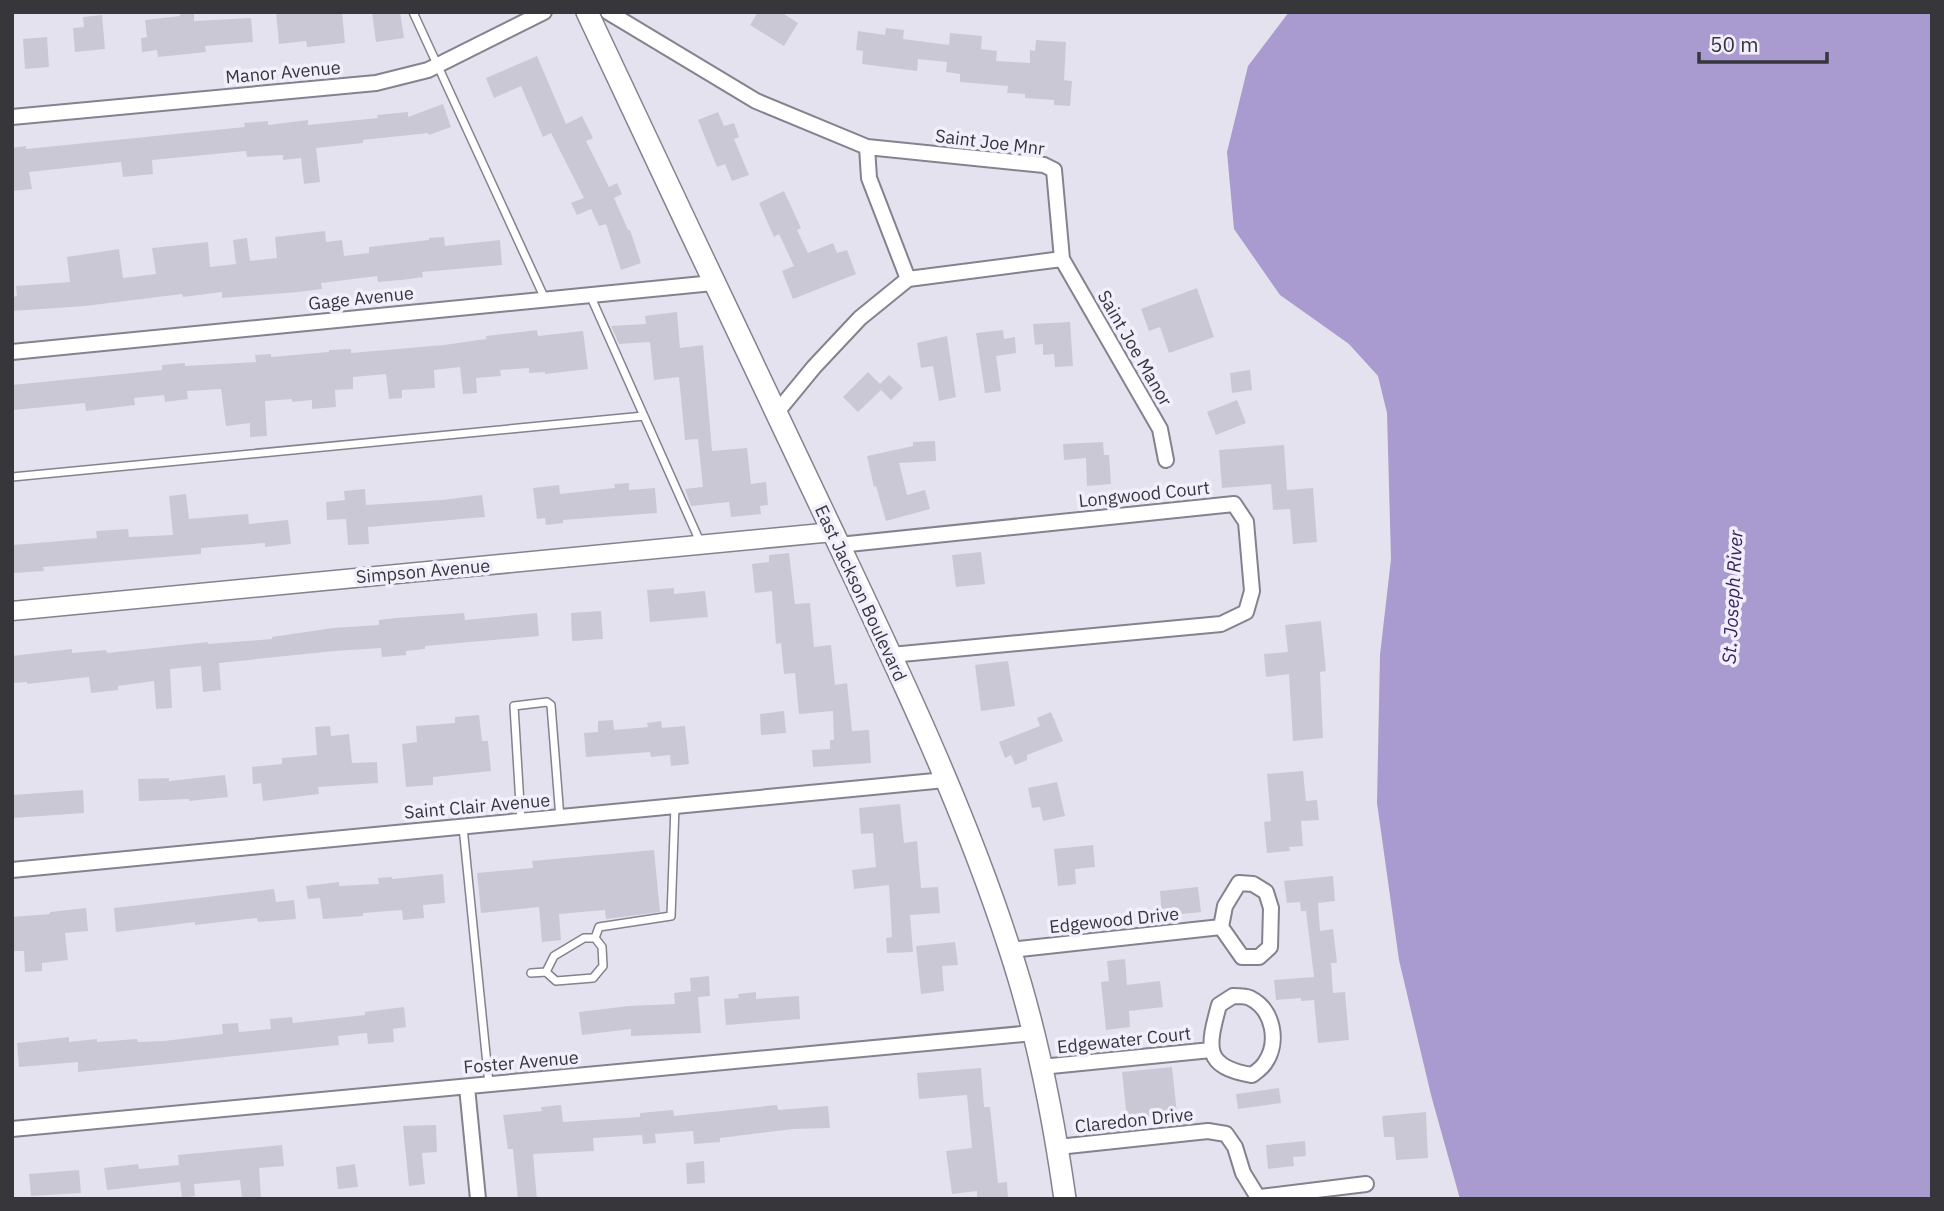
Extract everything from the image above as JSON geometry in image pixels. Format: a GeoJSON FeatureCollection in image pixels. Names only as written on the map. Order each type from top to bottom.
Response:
{"type":"FeatureCollection","features":[{"type":"Feature","properties":{"kind":"main road","name":"East Jackson Boulevard"},"geometry":{"type":"LineString","coordinates":[[587,12],[891,655],[945,780],[1010,950],[1041,1067],[1058,1147],[1065,1199]]}},
{"type":"Feature","properties":{"kind":"street","name":"Manor Avenue"},"geometry":{"type":"LineString","coordinates":[[12,117],[376,83],[428,70],[544,12]]}},
{"type":"Feature","properties":{"kind":"street","name":"Saint Joe Mnr"},"geometry":{"type":"LineString","coordinates":[[608,12],[756,101],[867,147],[1044,165],[1054,170],[1062,259]]}},
{"type":"Feature","properties":{"kind":"street"},"geometry":{"type":"LineString","coordinates":[[867,147],[869,178],[908,279]]}},
{"type":"Feature","properties":{"kind":"street"},"geometry":{"type":"LineString","coordinates":[[777,412],[860,317],[908,279],[1062,259]]}},
{"type":"Feature","properties":{"kind":"street","name":"Saint Joe Manor"},"geometry":{"type":"LineString","coordinates":[[1062,259],[1160,429],[1166,460]]}},
{"type":"Feature","properties":{"kind":"street","name":"Gage Avenue"},"geometry":{"type":"LineString","coordinates":[[12,352],[713,283]]}},
{"type":"Feature","properties":{"kind":"street","name":"Longwood Court"},"geometry":{"type":"LineString","coordinates":[[836,539],[1234,504],[1246,522],[1252,591],[1246,612],[1221,624],[891,655]]}},
{"type":"Feature","properties":{"kind":"street","name":"Simpson Avenue"},"geometry":{"type":"LineString","coordinates":[[12,611],[701,545],[836,539]]}},
{"type":"Feature","properties":{"kind":"street","name":"Saint Clair Avenue"},"geometry":{"type":"LineString","coordinates":[[12,870],[945,780]]}},
{"type":"Feature","properties":{"kind":"street"},"geometry":{"type":"LineString","coordinates":[[1239,883],[1253,884],[1266,892],[1271,908],[1270,947],[1259,957],[1242,957],[1221,927],[1225,906],[1239,883]]}},
{"type":"Feature","properties":{"kind":"street","name":"Edgewood Drive"},"geometry":{"type":"LineString","coordinates":[[1010,950],[1221,927]]}},
{"type":"Feature","properties":{"kind":"street","name":"Edgewater Court"},"geometry":{"type":"LineString","coordinates":[[1233,996],[1249,998],[1264,1009],[1270,1019],[1273,1041],[1265,1063],[1252,1076],[1234,1072],[1220,1064],[1211,1050],[1212,1032],[1219,1005],[1233,996]]}},
{"type":"Feature","properties":{"kind":"street","name":"Foster Avenue"},"geometry":{"type":"LineString","coordinates":[[12,1129],[1033,1033]]}},
{"type":"Feature","properties":{"kind":"street","name":"Edgewater Court"},"geometry":{"type":"LineString","coordinates":[[1041,1067],[1211,1050]]}},
{"type":"Feature","properties":{"kind":"street"},"geometry":{"type":"LineString","coordinates":[[467,1087],[478,1199]]}},
{"type":"Feature","properties":{"kind":"street","name":"Claredon Drive"},"geometry":{"type":"LineString","coordinates":[[1058,1147],[1208,1131],[1226,1134],[1235,1147],[1243,1173],[1259,1198],[1366,1184]]}},
{"type":"Feature","properties":{"kind":"lane"},"geometry":{"type":"LineString","coordinates":[[413,12],[546,299]]}},
{"type":"Feature","properties":{"kind":"lane"},"geometry":{"type":"LineString","coordinates":[[590,295],[701,545]]}},
{"type":"Feature","properties":{"kind":"lane"},"geometry":{"type":"LineString","coordinates":[[12,477],[644,416]]}},
{"type":"Feature","properties":{"kind":"lane"},"geometry":{"type":"LineString","coordinates":[[521,821],[514,706],[547,702],[551,705],[561,818]]}},
{"type":"Feature","properties":{"kind":"lane"},"geometry":{"type":"LineString","coordinates":[[595,938],[600,927],[671,916],[675,806]]}},
{"type":"Feature","properties":{"kind":"lane"},"geometry":{"type":"LineString","coordinates":[[463,827],[489,1085]]}},
{"type":"Feature","properties":{"kind":"lane"},"geometry":{"type":"LineString","coordinates":[[546,972],[554,956],[584,938],[595,938]]}},
{"type":"Feature","properties":{"kind":"lane"},"geometry":{"type":"LineString","coordinates":[[531,973],[546,972],[556,981],[593,978],[603,966],[602,947],[595,938]]}},
{"type":"Feature","properties":{"kind":"water","name":"St. Joseph River"},"geometry":{"type":"Polygon","coordinates":[[[1289,12],[1932,12],[1932,1199],[1460,1199],[1431,1095],[1399,960],[1377,803],[1380,655],[1391,559],[1387,413],[1378,376],[1349,344],[1280,295],[1234,229],[1227,152],[1248,66],[1289,12]]]}},
{"type":"Feature","properties":{"kind":"building"},"geometry":{"type":"Polygon","coordinates":[[[180,12],[194,12],[194,21],[251,18],[253,42],[205,46],[206,52],[158,57],[157,50],[142,52],[141,38],[147,37],[145,20],[180,16],[180,12]]]}},
{"type":"Feature","properties":{"kind":"building"},"geometry":{"type":"Polygon","coordinates":[[[276,12],[342,12],[345,43],[307,47],[306,41],[279,44],[276,12]]]}},
{"type":"Feature","properties":{"kind":"building"},"geometry":{"type":"Polygon","coordinates":[[[372,12],[400,12],[404,38],[376,42],[372,12]]]}},
{"type":"Feature","properties":{"kind":"building"},"geometry":{"type":"Polygon","coordinates":[[[758,12],[781,12],[798,23],[784,46],[750,25],[758,12]]]}},
{"type":"Feature","properties":{"kind":"building"},"geometry":{"type":"Polygon","coordinates":[[[102,15],[105,49],[75,52],[73,28],[84,27],[83,17],[102,15]]]}},
{"type":"Feature","properties":{"kind":"building"},"geometry":{"type":"Polygon","coordinates":[[[886,28],[904,30],[903,39],[949,45],[950,33],[982,36],[981,49],[997,51],[996,61],[1030,63],[1030,50],[1035,51],[1036,40],[1066,42],[1064,80],[1072,81],[1070,106],[1054,105],[1054,100],[1025,98],[1025,94],[1007,93],[1008,86],[960,82],[960,74],[946,72],[947,62],[918,59],[917,71],[862,64],[863,51],[856,50],[858,31],[885,35],[886,28]]]}},
{"type":"Feature","properties":{"kind":"building"},"geometry":{"type":"Polygon","coordinates":[[[47,37],[49,67],[25,69],[23,39],[47,37]]]}},
{"type":"Feature","properties":{"kind":"building"},"geometry":{"type":"Polygon","coordinates":[[[537,56],[566,124],[582,116],[593,138],[586,141],[609,187],[617,183],[622,194],[614,198],[630,230],[641,263],[621,270],[606,224],[599,226],[591,209],[577,215],[571,203],[584,198],[551,133],[543,137],[521,86],[494,98],[486,78],[537,56]]]}},
{"type":"Feature","properties":{"kind":"building"},"geometry":{"type":"Polygon","coordinates":[[[443,104],[451,127],[429,135],[363,140],[363,143],[316,148],[320,182],[304,184],[301,158],[283,160],[283,155],[247,157],[246,151],[152,160],[153,174],[123,177],[121,162],[29,172],[32,189],[12,191],[12,148],[26,146],[26,149],[245,127],[244,123],[268,121],[268,125],[308,120],[308,125],[408,112],[408,117],[443,104]]]}},
{"type":"Feature","properties":{"kind":"building"},"geometry":{"type":"Polygon","coordinates":[[[718,112],[724,126],[734,123],[739,137],[734,139],[749,175],[732,181],[725,164],[717,167],[698,120],[718,112]]]}},
{"type":"Feature","properties":{"kind":"building"},"geometry":{"type":"Polygon","coordinates":[[[784,191],[801,228],[797,230],[808,253],[833,243],[837,253],[847,250],[856,274],[793,299],[782,271],[794,266],[779,234],[774,237],[759,203],[784,191]]]}},
{"type":"Feature","properties":{"kind":"building"},"geometry":{"type":"Polygon","coordinates":[[[325,231],[326,242],[342,240],[344,256],[369,253],[369,247],[429,238],[444,237],[445,246],[500,240],[502,265],[422,272],[423,277],[401,280],[378,282],[377,276],[321,283],[322,289],[298,292],[222,298],[222,292],[183,297],[182,294],[85,306],[12,311],[12,297],[17,296],[16,286],[70,282],[67,257],[119,249],[123,278],[156,274],[152,248],[208,242],[210,267],[236,264],[233,240],[247,238],[250,261],[277,258],[275,237],[325,231]]]}},
{"type":"Feature","properties":{"kind":"building"},"geometry":{"type":"Polygon","coordinates":[[[1197,288],[1214,337],[1169,353],[1160,327],[1149,331],[1141,309],[1197,288]]]}},
{"type":"Feature","properties":{"kind":"building"},"geometry":{"type":"Polygon","coordinates":[[[677,312],[680,348],[703,345],[712,451],[747,448],[751,484],[766,482],[768,505],[760,506],[761,514],[731,517],[729,502],[691,506],[685,489],[703,487],[698,439],[685,440],[679,377],[654,380],[650,342],[619,344],[611,326],[646,324],[645,316],[677,312]]]}},
{"type":"Feature","properties":{"kind":"building"},"geometry":{"type":"Polygon","coordinates":[[[1070,322],[1073,366],[1055,367],[1054,354],[1043,355],[1043,344],[1035,345],[1033,324],[1070,322]]]}},
{"type":"Feature","properties":{"kind":"building"},"geometry":{"type":"Polygon","coordinates":[[[537,330],[538,336],[583,331],[588,369],[545,374],[529,373],[529,368],[500,370],[501,376],[476,378],[477,393],[463,394],[460,367],[434,370],[435,388],[402,390],[402,398],[389,399],[386,374],[353,377],[353,389],[335,390],[336,407],[312,409],[312,400],[265,401],[267,436],[250,437],[250,423],[226,426],[221,389],[187,391],[188,399],[165,402],[164,395],[134,398],[135,405],[86,411],[85,403],[14,410],[12,385],[162,370],[162,365],[256,362],[255,355],[271,354],[271,357],[351,349],[351,353],[444,345],[486,339],[486,336],[537,330]]]}},
{"type":"Feature","properties":{"kind":"building"},"geometry":{"type":"Polygon","coordinates":[[[1003,330],[1004,339],[1015,337],[1016,353],[996,356],[1001,391],[985,393],[976,333],[1003,330]]]}},
{"type":"Feature","properties":{"kind":"building"},"geometry":{"type":"Polygon","coordinates":[[[947,336],[956,397],[939,401],[933,366],[921,368],[917,343],[947,336]]]}},
{"type":"Feature","properties":{"kind":"building"},"geometry":{"type":"Polygon","coordinates":[[[1250,370],[1252,390],[1232,393],[1230,373],[1250,370]]]}},
{"type":"Feature","properties":{"kind":"building"},"geometry":{"type":"Polygon","coordinates":[[[868,372],[880,384],[889,375],[903,388],[891,400],[881,390],[858,412],[843,397],[868,372]]]}},
{"type":"Feature","properties":{"kind":"building"},"geometry":{"type":"Polygon","coordinates":[[[1237,400],[1246,423],[1216,435],[1207,412],[1237,400]]]}},
{"type":"Feature","properties":{"kind":"building"},"geometry":{"type":"Polygon","coordinates":[[[935,441],[936,461],[899,463],[907,495],[925,490],[930,509],[886,521],[867,456],[913,446],[913,442],[935,441]]]}},
{"type":"Feature","properties":{"kind":"building"},"geometry":{"type":"Polygon","coordinates":[[[1103,442],[1104,455],[1109,455],[1111,484],[1087,486],[1086,458],[1064,460],[1063,444],[1103,442]]]}},
{"type":"Feature","properties":{"kind":"building"},"geometry":{"type":"Polygon","coordinates":[[[1284,445],[1287,490],[1313,488],[1317,542],[1293,544],[1290,509],[1273,510],[1271,484],[1222,488],[1219,450],[1284,445]]]}},
{"type":"Feature","properties":{"kind":"building"},"geometry":{"type":"Polygon","coordinates":[[[629,483],[629,490],[655,488],[657,513],[563,520],[563,523],[546,525],[545,518],[537,519],[533,488],[559,485],[560,494],[615,488],[614,484],[629,483]]]}},
{"type":"Feature","properties":{"kind":"building"},"geometry":{"type":"Polygon","coordinates":[[[365,489],[366,505],[482,495],[485,517],[368,527],[369,544],[348,545],[346,519],[327,520],[326,502],[345,500],[344,491],[365,489]]]}},
{"type":"Feature","properties":{"kind":"building"},"geometry":{"type":"Polygon","coordinates":[[[186,494],[189,519],[248,514],[249,524],[288,520],[291,544],[265,547],[265,543],[201,548],[201,554],[43,567],[44,571],[14,573],[13,545],[97,538],[96,531],[128,529],[129,537],[173,535],[169,496],[186,494]]]}},
{"type":"Feature","properties":{"kind":"building"},"geometry":{"type":"Polygon","coordinates":[[[981,552],[985,584],[956,587],[952,555],[981,552]]]}},
{"type":"Feature","properties":{"kind":"building"},"geometry":{"type":"Polygon","coordinates":[[[789,553],[795,604],[810,603],[814,647],[831,645],[835,685],[847,683],[852,731],[869,730],[871,763],[813,767],[812,750],[830,749],[830,740],[834,740],[833,711],[799,714],[795,673],[784,674],[781,643],[776,644],[772,591],[755,593],[752,564],[769,562],[769,555],[789,553]]]}},
{"type":"Feature","properties":{"kind":"building"},"geometry":{"type":"Polygon","coordinates":[[[674,588],[674,594],[705,591],[708,617],[650,622],[647,590],[674,588]]]}},
{"type":"Feature","properties":{"kind":"building"},"geometry":{"type":"Polygon","coordinates":[[[601,611],[603,639],[572,641],[571,613],[601,611]]]}},
{"type":"Feature","properties":{"kind":"building"},"geometry":{"type":"Polygon","coordinates":[[[464,613],[465,620],[537,613],[539,636],[425,646],[425,649],[406,651],[406,655],[382,657],[381,648],[219,663],[221,690],[203,692],[201,666],[170,669],[172,708],[156,709],[154,681],[118,686],[118,690],[91,693],[89,677],[27,684],[12,683],[12,656],[72,649],[72,653],[106,650],[107,653],[208,642],[272,639],[333,628],[379,625],[379,620],[464,613]]]}},
{"type":"Feature","properties":{"kind":"building"},"geometry":{"type":"Polygon","coordinates":[[[1321,621],[1326,671],[1320,672],[1323,738],[1293,741],[1289,674],[1266,677],[1264,654],[1288,652],[1285,625],[1321,621]]]}},
{"type":"Feature","properties":{"kind":"building"},"geometry":{"type":"Polygon","coordinates":[[[1008,661],[1015,706],[981,711],[975,665],[1008,661]]]}},
{"type":"Feature","properties":{"kind":"building"},"geometry":{"type":"Polygon","coordinates":[[[784,711],[786,733],[761,735],[760,714],[784,711]]]}},
{"type":"Feature","properties":{"kind":"building"},"geometry":{"type":"Polygon","coordinates":[[[1051,712],[1063,741],[1027,755],[1027,760],[1015,765],[1011,755],[1005,758],[999,742],[1040,726],[1037,718],[1051,712]]]}},
{"type":"Feature","properties":{"kind":"building"},"geometry":{"type":"Polygon","coordinates":[[[479,715],[482,741],[488,741],[491,771],[433,777],[433,785],[406,787],[402,744],[417,742],[416,726],[455,723],[455,717],[479,715]]]}},
{"type":"Feature","properties":{"kind":"building"},"geometry":{"type":"Polygon","coordinates":[[[613,720],[614,730],[648,727],[647,723],[661,721],[662,728],[685,726],[689,764],[671,766],[670,755],[651,757],[650,752],[586,757],[584,733],[598,732],[598,721],[613,720]]]}},
{"type":"Feature","properties":{"kind":"building"},"geometry":{"type":"Polygon","coordinates":[[[330,726],[331,736],[349,734],[352,763],[377,762],[378,783],[318,787],[319,794],[263,801],[261,783],[253,784],[252,767],[282,764],[282,758],[317,755],[315,727],[330,726]]]}},
{"type":"Feature","properties":{"kind":"building"},"geometry":{"type":"Polygon","coordinates":[[[1303,771],[1306,801],[1317,800],[1319,820],[1301,821],[1303,846],[1289,847],[1290,851],[1267,853],[1264,822],[1271,821],[1267,774],[1303,771]]]}},
{"type":"Feature","properties":{"kind":"building"},"geometry":{"type":"Polygon","coordinates":[[[225,775],[228,797],[189,801],[139,801],[138,779],[169,778],[169,781],[225,775]]]}},
{"type":"Feature","properties":{"kind":"building"},"geometry":{"type":"Polygon","coordinates":[[[1057,782],[1065,816],[1043,821],[1040,807],[1032,808],[1028,788],[1057,782]]]}},
{"type":"Feature","properties":{"kind":"building"},"geometry":{"type":"Polygon","coordinates":[[[83,790],[84,813],[12,818],[12,795],[83,790]]]}},
{"type":"Feature","properties":{"kind":"building"},"geometry":{"type":"Polygon","coordinates":[[[900,804],[904,843],[917,841],[921,888],[938,887],[940,913],[910,915],[913,952],[887,953],[886,938],[892,937],[889,885],[854,889],[852,870],[876,867],[873,833],[861,834],[859,808],[900,804]]]}},
{"type":"Feature","properties":{"kind":"building"},"geometry":{"type":"Polygon","coordinates":[[[1093,845],[1095,867],[1075,869],[1076,884],[1058,886],[1054,849],[1093,845]]]}},
{"type":"Feature","properties":{"kind":"building"},"geometry":{"type":"Polygon","coordinates":[[[654,850],[660,912],[606,919],[605,910],[559,914],[561,940],[542,942],[539,907],[481,913],[477,873],[533,868],[532,861],[654,850]]]}},
{"type":"Feature","properties":{"kind":"building"},"geometry":{"type":"Polygon","coordinates":[[[443,874],[445,903],[423,905],[424,918],[403,920],[402,910],[323,919],[320,898],[308,899],[306,886],[339,882],[339,886],[379,884],[378,878],[443,874]]]}},
{"type":"Feature","properties":{"kind":"building"},"geometry":{"type":"Polygon","coordinates":[[[1333,876],[1335,901],[1318,903],[1320,931],[1333,929],[1337,963],[1331,963],[1333,993],[1345,992],[1349,1040],[1318,1043],[1314,1000],[1276,1000],[1274,980],[1314,977],[1306,911],[1301,911],[1300,902],[1287,903],[1284,881],[1333,876]]]}},
{"type":"Feature","properties":{"kind":"building"},"geometry":{"type":"Polygon","coordinates":[[[1198,887],[1201,912],[1162,916],[1160,891],[1198,887]]]}},
{"type":"Feature","properties":{"kind":"building"},"geometry":{"type":"Polygon","coordinates":[[[274,889],[276,902],[294,900],[296,919],[258,922],[257,918],[195,925],[195,922],[116,932],[114,908],[274,889]]]}},
{"type":"Feature","properties":{"kind":"building"},"geometry":{"type":"Polygon","coordinates":[[[86,908],[88,931],[65,933],[68,960],[42,963],[42,971],[25,972],[24,951],[12,951],[12,917],[86,908]]]}},
{"type":"Feature","properties":{"kind":"building"},"geometry":{"type":"Polygon","coordinates":[[[955,942],[958,965],[942,966],[944,991],[921,994],[916,946],[955,942]]]}},
{"type":"Feature","properties":{"kind":"building"},"geometry":{"type":"Polygon","coordinates":[[[1125,959],[1127,985],[1160,981],[1163,1007],[1129,1011],[1130,1027],[1106,1030],[1101,982],[1109,981],[1107,961],[1125,959]]]}},
{"type":"Feature","properties":{"kind":"building"},"geometry":{"type":"Polygon","coordinates":[[[709,976],[710,996],[698,997],[701,1033],[631,1036],[631,1029],[582,1035],[579,1012],[675,1004],[674,993],[691,991],[690,978],[709,976]]]}},
{"type":"Feature","properties":{"kind":"building"},"geometry":{"type":"Polygon","coordinates":[[[756,992],[756,999],[799,996],[800,1019],[726,1025],[724,999],[739,998],[738,994],[756,992]]]}},
{"type":"Feature","properties":{"kind":"building"},"geometry":{"type":"Polygon","coordinates":[[[404,1007],[406,1027],[393,1029],[394,1042],[368,1044],[367,1033],[338,1036],[339,1045],[160,1064],[78,1072],[78,1062],[19,1067],[17,1043],[69,1037],[69,1042],[97,1039],[97,1042],[137,1039],[138,1042],[164,1041],[223,1034],[222,1024],[238,1023],[239,1032],[271,1029],[270,1019],[292,1017],[293,1023],[365,1015],[365,1012],[404,1007]]]}},
{"type":"Feature","properties":{"kind":"building"},"geometry":{"type":"Polygon","coordinates":[[[1172,1067],[1177,1114],[1127,1119],[1122,1072],[1172,1067]]]}},
{"type":"Feature","properties":{"kind":"building"},"geometry":{"type":"Polygon","coordinates":[[[981,1068],[984,1107],[990,1107],[998,1183],[1007,1182],[1008,1199],[977,1199],[977,1191],[952,1194],[946,1151],[972,1148],[967,1095],[919,1099],[917,1073],[981,1068]]]}},
{"type":"Feature","properties":{"kind":"building"},"geometry":{"type":"Polygon","coordinates":[[[1279,1088],[1281,1103],[1238,1109],[1236,1094],[1279,1088]]]}},
{"type":"Feature","properties":{"kind":"building"},"geometry":{"type":"Polygon","coordinates":[[[561,1105],[563,1122],[640,1117],[640,1113],[673,1110],[674,1116],[777,1105],[778,1110],[828,1106],[830,1128],[793,1129],[694,1144],[693,1131],[655,1134],[656,1143],[643,1144],[642,1135],[593,1138],[594,1151],[533,1154],[537,1199],[518,1199],[513,1149],[508,1149],[503,1115],[542,1111],[541,1107],[561,1105]]]}},
{"type":"Feature","properties":{"kind":"building"},"geometry":{"type":"Polygon","coordinates":[[[1426,1112],[1428,1158],[1396,1160],[1394,1137],[1384,1137],[1382,1116],[1426,1112]]]}},
{"type":"Feature","properties":{"kind":"building"},"geometry":{"type":"Polygon","coordinates":[[[436,1125],[437,1152],[422,1153],[425,1184],[409,1186],[403,1126],[436,1125]]]}},
{"type":"Feature","properties":{"kind":"building"},"geometry":{"type":"Polygon","coordinates":[[[1305,1141],[1306,1156],[1293,1157],[1294,1166],[1268,1169],[1266,1145],[1305,1141]]]}},
{"type":"Feature","properties":{"kind":"building"},"geometry":{"type":"Polygon","coordinates":[[[282,1145],[284,1166],[259,1168],[261,1198],[242,1199],[240,1180],[194,1184],[195,1196],[182,1198],[180,1182],[107,1190],[104,1168],[138,1164],[139,1169],[179,1165],[178,1155],[282,1145]]]}},
{"type":"Feature","properties":{"kind":"building"},"geometry":{"type":"Polygon","coordinates":[[[704,1161],[705,1183],[687,1184],[686,1163],[704,1161]]]}},
{"type":"Feature","properties":{"kind":"building"},"geometry":{"type":"Polygon","coordinates":[[[355,1164],[358,1187],[338,1189],[336,1167],[355,1164]]]}},
{"type":"Feature","properties":{"kind":"building"},"geometry":{"type":"Polygon","coordinates":[[[79,1170],[81,1193],[31,1196],[29,1174],[79,1170]]]}}]}
